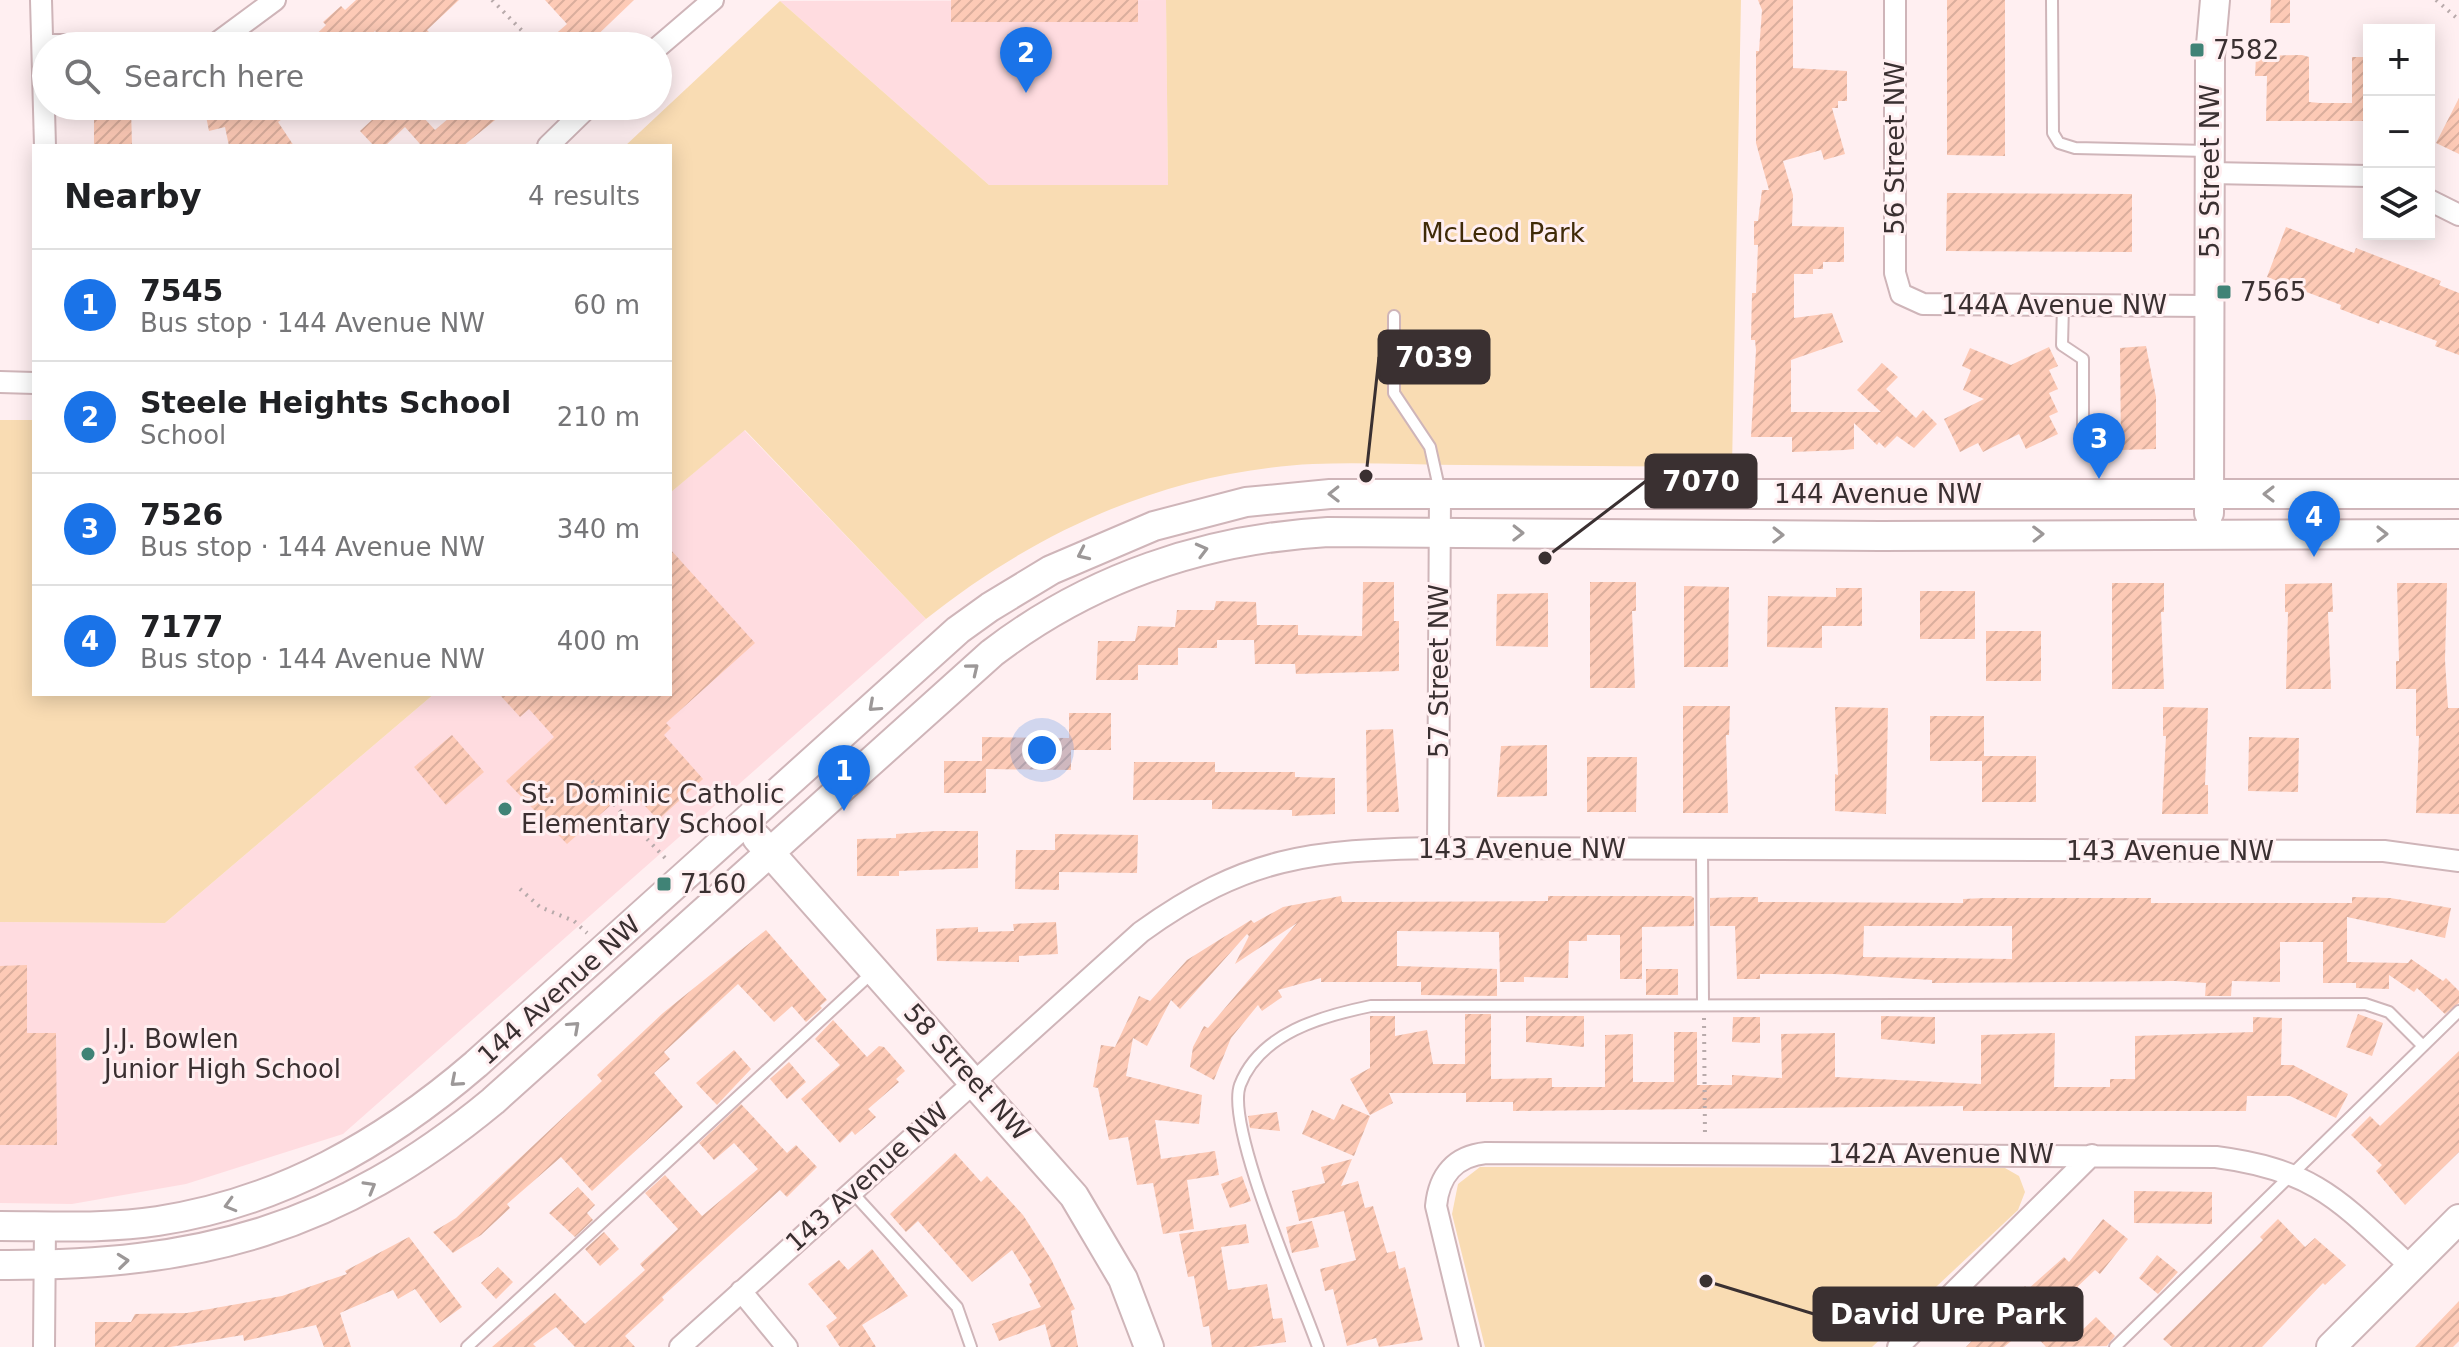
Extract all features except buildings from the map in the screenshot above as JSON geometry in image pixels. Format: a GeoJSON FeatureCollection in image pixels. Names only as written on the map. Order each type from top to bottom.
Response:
{"type":"FeatureCollection","features":[{"type":"Feature","properties":{"kind":"street"},"geometry":{"type":"LineString","coordinates":[[41,0],[44,32]]}},
{"type":"Feature","properties":{"kind":"street"},"geometry":{"type":"LineString","coordinates":[[232,32],[275,0]]}},
{"type":"Feature","properties":{"kind":"street"},"geometry":{"type":"LineString","coordinates":[[672,35],[713,0]]}},
{"type":"Feature","properties":{"kind":"street","name":"56 Street NW"},"geometry":{"type":"LineString","coordinates":[[1895,0],[1895,273],[1901,294]]}},
{"type":"Feature","properties":{"kind":"street","name":"55 Street NW"},"geometry":{"type":"LineString","coordinates":[[2209,534],[2211,32],[2215,0]]}},
{"type":"Feature","properties":{"kind":"street"},"geometry":{"type":"LineString","coordinates":[[45,120],[45,144]]}},
{"type":"Feature","properties":{"kind":"street"},"geometry":{"type":"LineString","coordinates":[[550,144],[575,120]]}},
{"type":"Feature","properties":{"kind":"street"},"geometry":{"type":"LineString","coordinates":[[2210,162],[2363,175]]}},
{"type":"Feature","properties":{"kind":"street"},"geometry":{"type":"LineString","coordinates":[[2435,203],[2459,215]]}},
{"type":"Feature","properties":{"kind":"street","name":"144A Avenue NW"},"geometry":{"type":"LineString","coordinates":[[1901,294],[1923,304],[2209,306]]}},
{"type":"Feature","properties":{"kind":"street"},"geometry":{"type":"LineString","coordinates":[[0,382],[32,383]]}},
{"type":"Feature","properties":{"kind":"street","name":"144 Avenue NW"},"geometry":{"type":"LineString","coordinates":[[0,1226],[120,1225],[197,1213],[279,1189],[342,1161],[421,1110],[958,630],[1021,587],[1062,564],[1143,529],[1246,502],[1330,494],[2459,494]]}},
{"type":"Feature","properties":{"kind":"street","name":"57 Street NW"},"geometry":{"type":"LineString","coordinates":[[1438,848],[1440,494]]}},
{"type":"Feature","properties":{"kind":"street","name":"144 Avenue NW"},"geometry":{"type":"LineString","coordinates":[[0,1265],[127,1261],[221,1245],[296,1222],[360,1193],[452,1134],[493,1101],[992,653],[1020,632],[1106,584],[1171,559],[1268,537],[1328,532],[1865,536],[2459,534]]}},
{"type":"Feature","properties":{"kind":"street","name":"58 Street NW"},"geometry":{"type":"LineString","coordinates":[[744,824],[1040,1154],[1088,1216],[1123,1279],[1149,1347]]}},
{"type":"Feature","properties":{"kind":"street","name":"143 Avenue NW"},"geometry":{"type":"LineString","coordinates":[[680,1347],[1141,932],[1223,880],[1312,854],[1438,848],[2384,851],[2459,861]]}},
{"type":"Feature","properties":{"kind":"street","name":"142A Avenue NW"},"geometry":{"type":"LineString","coordinates":[[1470,1347],[1436,1206],[1444,1176],[1458,1161],[1486,1153],[2216,1157],[2294,1173],[2313,1183],[2350,1211],[2411,1267]]}},
{"type":"Feature","properties":{"kind":"street"},"geometry":{"type":"LineString","coordinates":[[1898,1347],[2092,1155]]}},
{"type":"Feature","properties":{"kind":"street"},"geometry":{"type":"LineString","coordinates":[[2331,1347],[2459,1219]]}},
{"type":"Feature","properties":{"kind":"street"},"geometry":{"type":"LineString","coordinates":[[44,1347],[45,1226]]}},
{"type":"Feature","properties":{"kind":"street"},"geometry":{"type":"LineString","coordinates":[[741,1291],[787,1347]]}},
{"type":"Feature","properties":{"kind":"lane"},"geometry":{"type":"LineString","coordinates":[[2052,0],[2053,133],[2059,143],[2075,148],[2210,162]]}},
{"type":"Feature","properties":{"kind":"lane"},"geometry":{"type":"LineString","coordinates":[[2063,305],[2062,345],[2083,359],[2083,438]]}},
{"type":"Feature","properties":{"kind":"lane"},"geometry":{"type":"LineString","coordinates":[[1394,316],[1394,393],[1430,447],[1440,494]]}},
{"type":"Feature","properties":{"kind":"lane"},"geometry":{"type":"LineString","coordinates":[[1702,850],[1703,1003]]}},
{"type":"Feature","properties":{"kind":"lane"},"geometry":{"type":"LineString","coordinates":[[467,1347],[875,969]]}},
{"type":"Feature","properties":{"kind":"lane"},"geometry":{"type":"LineString","coordinates":[[1318,1347],[1241,1137],[1240,1086],[1267,1047],[1328,1015],[1371,1006],[2365,1004],[2389,1012],[2423,1046]]}},
{"type":"Feature","properties":{"kind":"lane"},"geometry":{"type":"LineString","coordinates":[[2115,1347],[2459,1011]]}},
{"type":"Feature","properties":{"kind":"lane"},"geometry":{"type":"LineString","coordinates":[[851,1191],[957,1307],[971,1347]]}},
{"type":"Feature","properties":{"kind":"path"},"geometry":{"type":"LineString","coordinates":[[492,0],[523,32]]}},
{"type":"Feature","properties":{"kind":"path"},"geometry":{"type":"LineString","coordinates":[[2436,0],[2459,20]]}},
{"type":"Feature","properties":{"kind":"path"},"geometry":{"type":"LineString","coordinates":[[592,781],[684,878]]}},
{"type":"Feature","properties":{"kind":"path"},"geometry":{"type":"LineString","coordinates":[[520,889],[540,907],[574,921],[603,950]]}},
{"type":"Feature","properties":{"kind":"path"},"geometry":{"type":"LineString","coordinates":[[1703,1003],[1705,1153]]}},
{"type":"Feature","properties":{"kind":"shaded area"},"geometry":{"type":"Polygon","coordinates":[[[1166,0],[1168,185],[989,185],[780,1],[1166,0]]]}},
{"type":"Feature","properties":{"kind":"shaded area","name":"St. Dominic Catholic Elementary School"},"geometry":{"type":"Polygon","coordinates":[[[744,430],[926,619],[343,1134],[186,1184],[72,1204],[0,1203],[0,922],[165,923],[432,696],[672,696],[672,491],[744,430]]]}},
{"type":"Feature","properties":{"kind":"green space","name":"McLeod Park"},"geometry":{"type":"Polygon","coordinates":[[[1166,0],[1741,0],[1732,467],[1332,463],[1259,469],[1156,493],[1107,511],[1013,558],[926,619],[745,430],[672,491],[672,144],[627,144],[653,120],[672,120],[672,102],[780,1],[989,185],[1168,185],[1166,0]]]}},
{"type":"Feature","properties":{"kind":"green space"},"geometry":{"type":"Polygon","coordinates":[[[0,420],[32,420],[32,696],[432,696],[165,923],[0,922],[0,420]]]}},
{"type":"Feature","properties":{"kind":"green space"},"geometry":{"type":"Polygon","coordinates":[[[1480,1167],[2005,1168],[2019,1176],[2025,1192],[2018,1210],[1872,1347],[1485,1347],[1452,1214],[1458,1184],[1480,1167]]]}},
{"type":"Feature","properties":{"kind":"place","name":"7582"},"geometry":{"type":"Point","coordinates":[2197,50]}},
{"type":"Feature","properties":{"kind":"place","name":"Steele Heights School"},"geometry":{"type":"Point","coordinates":[1026,93]}},
{"type":"Feature","properties":{"kind":"place","name":"7565"},"geometry":{"type":"Point","coordinates":[2224,292]}},
{"type":"Feature","properties":{"kind":"place","name":"7039"},"geometry":{"type":"Point","coordinates":[1366,476]}},
{"type":"Feature","properties":{"kind":"place","name":"7526"},"geometry":{"type":"Point","coordinates":[2099,479]}},
{"type":"Feature","properties":{"kind":"place","name":"7177"},"geometry":{"type":"Point","coordinates":[2314,557]}},
{"type":"Feature","properties":{"kind":"place","name":"7070"},"geometry":{"type":"Point","coordinates":[1545,558]}},
{"type":"Feature","properties":{"kind":"place","name":"St. Dominic Catholic Elementary School"},"geometry":{"type":"Point","coordinates":[505,809]}},
{"type":"Feature","properties":{"kind":"place","name":"7545"},"geometry":{"type":"Point","coordinates":[844,811]}},
{"type":"Feature","properties":{"kind":"place","name":"7160"},"geometry":{"type":"Point","coordinates":[664,884]}},
{"type":"Feature","properties":{"kind":"place","name":"J.J. Bowlen Junior High School"},"geometry":{"type":"Point","coordinates":[88,1054]}},
{"type":"Feature","properties":{"kind":"place","name":"David Ure Park"},"geometry":{"type":"Point","coordinates":[1706,1281]}}]}
